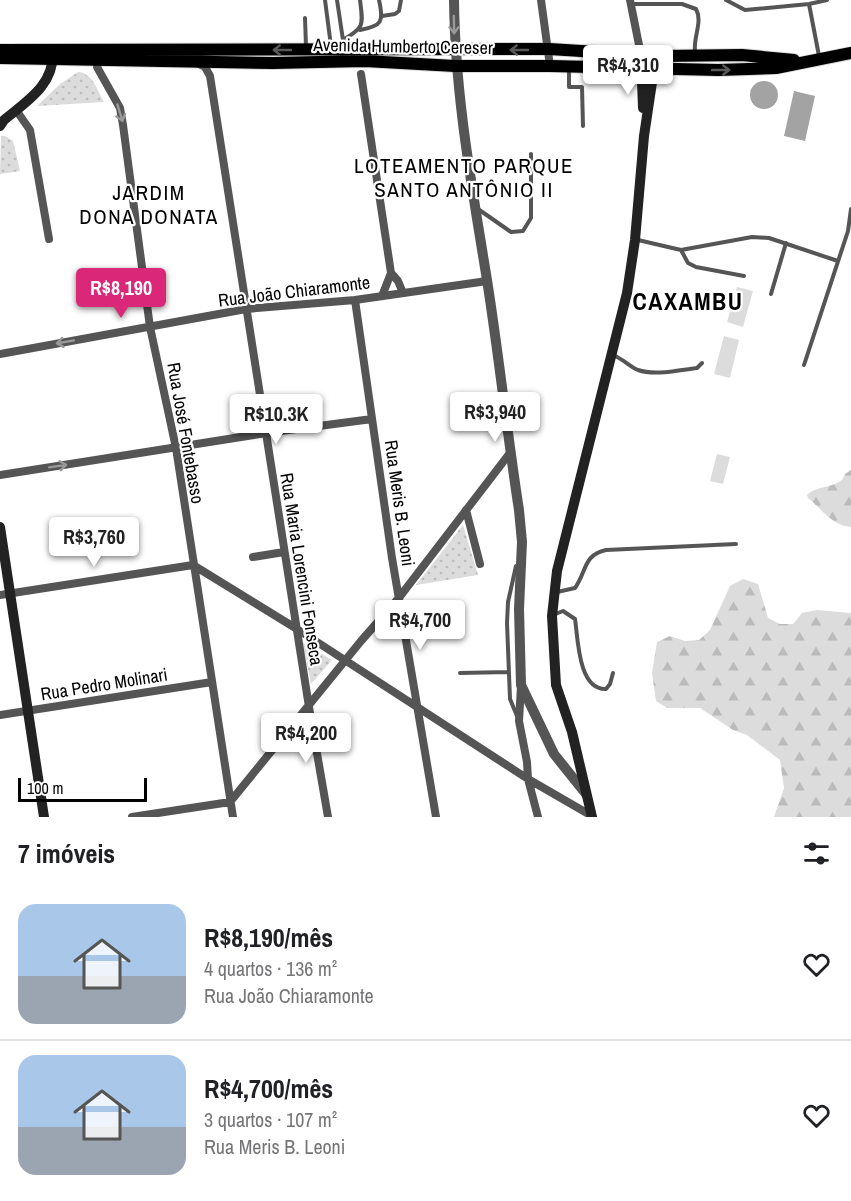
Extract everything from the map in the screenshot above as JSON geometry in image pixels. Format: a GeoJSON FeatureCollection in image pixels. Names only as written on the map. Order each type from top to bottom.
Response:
{"type":"FeatureCollection","features":[{"type":"Feature","properties":{"kind":"main road","name":"Avenida Humberto Cereser"},"geometry":{"type":"LineString","coordinates":[[0,58],[110,50],[306,50],[339,46],[454,50],[549,49],[641,55],[742,55],[805,62]]}},
{"type":"Feature","properties":{"kind":"main road","name":"Avenida Humberto Cereser"},"geometry":{"type":"LineString","coordinates":[[0,50],[98,60],[365,61],[455,66],[641,69],[776,69],[851,53]]}},
{"type":"Feature","properties":{"kind":"main road"},"geometry":{"type":"LineString","coordinates":[[0,126],[40,90],[52,70],[53,55]]}},
{"type":"Feature","properties":{"kind":"main road"},"geometry":{"type":"LineString","coordinates":[[641,55],[644,136]]}},
{"type":"Feature","properties":{"kind":"main road"},"geometry":{"type":"LineString","coordinates":[[592,816],[572,732],[556,685],[552,616],[556,571],[627,293],[635,240],[644,136],[654,69]]}},
{"type":"Feature","properties":{"kind":"main road"},"geometry":{"type":"LineString","coordinates":[[0,527],[5,594],[29,710],[44,817]]}},
{"type":"Feature","properties":{"kind":"street"},"geometry":{"type":"LineString","coordinates":[[453,0],[455,66],[522,542],[519,609],[521,685],[519,721],[528,779],[538,817]]}},
{"type":"Feature","properties":{"kind":"street"},"geometry":{"type":"LineString","coordinates":[[541,0],[550,66]]}},
{"type":"Feature","properties":{"kind":"street"},"geometry":{"type":"LineString","coordinates":[[630,2],[641,55]]}},
{"type":"Feature","properties":{"kind":"street"},"geometry":{"type":"LineString","coordinates":[[98,60],[110,50]]}},
{"type":"Feature","properties":{"kind":"street","name":"Rua José Fontebasso"},"geometry":{"type":"LineString","coordinates":[[98,60],[97,67],[120,108],[150,327],[176,448],[233,817]]}},
{"type":"Feature","properties":{"kind":"street"},"geometry":{"type":"LineString","coordinates":[[194,62],[205,67],[210,76]]}},
{"type":"Feature","properties":{"kind":"street"},"geometry":{"type":"LineString","coordinates":[[210,76],[219,62]]}},
{"type":"Feature","properties":{"kind":"street"},"geometry":{"type":"LineString","coordinates":[[361,74],[391,273],[382,296]]}},
{"type":"Feature","properties":{"kind":"street","name":"Rua Maria Lorencini Fonseca"},"geometry":{"type":"LineString","coordinates":[[210,76],[328,817]]}},
{"type":"Feature","properties":{"kind":"street"},"geometry":{"type":"LineString","coordinates":[[16,110],[30,130],[49,239]]}},
{"type":"Feature","properties":{"kind":"street"},"geometry":{"type":"LineString","coordinates":[[391,273],[398,281],[403,293]]}},
{"type":"Feature","properties":{"kind":"street","name":"Rua João Chiaramonte"},"geometry":{"type":"LineString","coordinates":[[0,354],[246,309],[355,300],[487,281]]}},
{"type":"Feature","properties":{"kind":"street","name":"Rua Meris B. Leoni"},"geometry":{"type":"LineString","coordinates":[[355,300],[398,599],[436,817]]}},
{"type":"Feature","properties":{"kind":"street"},"geometry":{"type":"LineString","coordinates":[[0,475],[266,433],[372,419]]}},
{"type":"Feature","properties":{"kind":"street"},"geometry":{"type":"LineString","coordinates":[[136,817],[230,802],[344,661],[398,599],[510,453]]}},
{"type":"Feature","properties":{"kind":"street"},"geometry":{"type":"LineString","coordinates":[[466,510],[480,564]]}},
{"type":"Feature","properties":{"kind":"street"},"geometry":{"type":"LineString","coordinates":[[253,557],[285,552]]}},
{"type":"Feature","properties":{"kind":"street"},"geometry":{"type":"LineString","coordinates":[[5,594],[193,565],[297,629],[528,779],[592,816]]}},
{"type":"Feature","properties":{"kind":"street","name":"Rua Pedro Molinari"},"geometry":{"type":"LineString","coordinates":[[0,715],[212,682]]}},
{"type":"Feature","properties":{"kind":"street"},"geometry":{"type":"LineString","coordinates":[[521,685],[554,754],[586,794]]}},
{"type":"Feature","properties":{"kind":"lane"},"geometry":{"type":"LineString","coordinates":[[325,0],[339,46]]}},
{"type":"Feature","properties":{"kind":"lane"},"geometry":{"type":"LineString","coordinates":[[337,0],[339,46]]}},
{"type":"Feature","properties":{"kind":"lane"},"geometry":{"type":"LineString","coordinates":[[339,46],[359,30],[363,22],[360,0]]}},
{"type":"Feature","properties":{"kind":"lane"},"geometry":{"type":"LineString","coordinates":[[359,30],[376,27],[382,16],[379,0]]}},
{"type":"Feature","properties":{"kind":"lane"},"geometry":{"type":"LineString","coordinates":[[382,16],[399,11],[401,0]]}},
{"type":"Feature","properties":{"kind":"lane"},"geometry":{"type":"LineString","coordinates":[[726,0],[745,10],[827,0]]}},
{"type":"Feature","properties":{"kind":"lane"},"geometry":{"type":"LineString","coordinates":[[630,2],[682,3],[696,9],[700,20],[694,41],[696,56]]}},
{"type":"Feature","properties":{"kind":"lane"},"geometry":{"type":"LineString","coordinates":[[809,4],[820,59]]}},
{"type":"Feature","properties":{"kind":"lane"},"geometry":{"type":"LineString","coordinates":[[305,18],[306,50]]}},
{"type":"Feature","properties":{"kind":"lane"},"geometry":{"type":"LineString","coordinates":[[569,67],[569,87],[582,87],[583,126]]}},
{"type":"Feature","properties":{"kind":"lane"},"geometry":{"type":"LineString","coordinates":[[474,207],[511,232],[523,231],[531,218],[531,154]]}},
{"type":"Feature","properties":{"kind":"lane"},"geometry":{"type":"LineString","coordinates":[[804,365],[848,231],[851,209]]}},
{"type":"Feature","properties":{"kind":"lane"},"geometry":{"type":"LineString","coordinates":[[635,240],[681,250],[752,237],[769,238],[838,261]]}},
{"type":"Feature","properties":{"kind":"lane"},"geometry":{"type":"LineString","coordinates":[[771,294],[786,243]]}},
{"type":"Feature","properties":{"kind":"lane"},"geometry":{"type":"LineString","coordinates":[[681,250],[688,263],[696,267],[744,276]]}},
{"type":"Feature","properties":{"kind":"lane"},"geometry":{"type":"LineString","coordinates":[[611,355],[623,358],[641,371],[649,372],[697,368],[702,363]]}},
{"type":"Feature","properties":{"kind":"lane"},"geometry":{"type":"LineString","coordinates":[[519,721],[510,699],[508,602],[522,542]]}},
{"type":"Feature","properties":{"kind":"lane"},"geometry":{"type":"LineString","coordinates":[[554,592],[576,588],[591,556],[596,552],[736,544]]}},
{"type":"Feature","properties":{"kind":"lane"},"geometry":{"type":"LineString","coordinates":[[552,616],[563,611],[575,619],[584,673],[589,682],[598,688],[606,689],[613,673]]}},
{"type":"Feature","properties":{"kind":"lane"},"geometry":{"type":"LineString","coordinates":[[460,673],[509,672]]}},
{"type":"Feature","properties":{"kind":"green space"},"geometry":{"type":"Polygon","coordinates":[[[78,72],[91,79],[104,102],[37,106],[60,84],[78,72]]]}},
{"type":"Feature","properties":{"kind":"green space"},"geometry":{"type":"Polygon","coordinates":[[[1,136],[13,141],[20,171],[0,174],[1,136]]]}},
{"type":"Feature","properties":{"kind":"green space"},"geometry":{"type":"Polygon","coordinates":[[[737,287],[753,291],[743,327],[727,322],[737,287]]]}},
{"type":"Feature","properties":{"kind":"green space"},"geometry":{"type":"Polygon","coordinates":[[[724,336],[739,340],[730,378],[714,374],[724,336]]]}},
{"type":"Feature","properties":{"kind":"green space"},"geometry":{"type":"Polygon","coordinates":[[[717,454],[730,457],[723,484],[710,481],[717,454]]]}},
{"type":"Feature","properties":{"kind":"green space"},"geometry":{"type":"Polygon","coordinates":[[[851,470],[851,527],[838,524],[807,495],[839,482],[851,470]]]}},
{"type":"Feature","properties":{"kind":"green space"},"geometry":{"type":"Polygon","coordinates":[[[463,525],[478,575],[416,585],[463,525]]]}},
{"type":"Feature","properties":{"kind":"green space"},"geometry":{"type":"Polygon","coordinates":[[[743,579],[758,584],[768,618],[780,624],[793,624],[802,613],[817,610],[851,613],[851,817],[774,817],[784,788],[780,760],[747,735],[733,730],[700,708],[667,708],[656,701],[652,673],[657,642],[670,636],[685,641],[699,640],[710,630],[730,586],[743,579]]]}},
{"type":"Feature","properties":{"kind":"green space"},"geometry":{"type":"Polygon","coordinates":[[[303,643],[332,660],[311,684],[303,643]]]}},
{"type":"Feature","properties":{"kind":"shaded area"},"geometry":{"type":"Polygon","coordinates":[[[764,81],[774,85],[778,95],[774,105],[764,109],[754,105],[750,95],[754,85],[764,81]]]}},
{"type":"Feature","properties":{"kind":"shaded area"},"geometry":{"type":"Polygon","coordinates":[[[794,91],[815,96],[805,141],[784,136],[794,91]]]}},
{"type":"Feature","properties":{"kind":"district","name":"LOTEAMENTO PARQUE SANTO ANTÔNIO II"},"geometry":{"type":"Point","coordinates":[464,177]}},
{"type":"Feature","properties":{"kind":"district","name":"JARDIM DONA DONATA"},"geometry":{"type":"Point","coordinates":[149,204]}},
{"type":"Feature","properties":{"kind":"district","name":"CAXAMBU"},"geometry":{"type":"Point","coordinates":[688,301]}}]}
